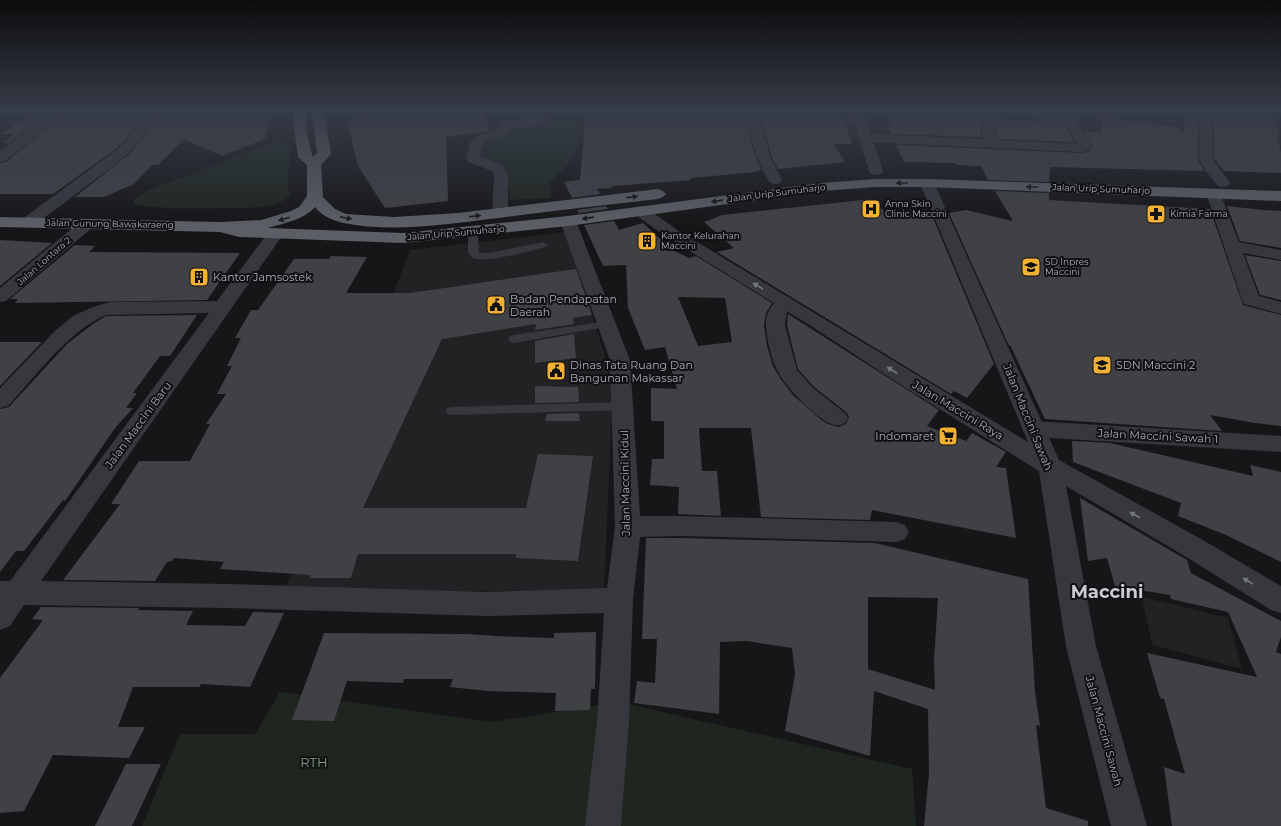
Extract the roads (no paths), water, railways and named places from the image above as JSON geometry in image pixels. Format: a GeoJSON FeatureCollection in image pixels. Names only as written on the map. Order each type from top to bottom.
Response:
{"type":"FeatureCollection","features":[{"type":"Feature","properties":{"kind":"highway"},"geometry":{"type":"LineString","coordinates":[[304,150],[305,157],[314,164]]}},
{"type":"Feature","properties":{"kind":"highway"},"geometry":{"type":"LineString","coordinates":[[315,197],[314,164],[324,154],[323,150]]}},
{"type":"Feature","properties":{"kind":"highway","name":"Jalan Urip Sumuharjo"},"geometry":{"type":"LineString","coordinates":[[714,187],[876,170],[1003,174],[1218,188],[1281,196]]}},
{"type":"Feature","properties":{"kind":"highway","name":"Jalan Urip Sumuharjo"},"geometry":{"type":"LineString","coordinates":[[276,233],[403,238],[473,232],[568,221],[821,187],[875,183],[1218,188],[1281,185]]}},
{"type":"Feature","properties":{"kind":"highway","name":"Jalan Urip Sumuharjo"},"geometry":{"type":"LineString","coordinates":[[315,197],[324,209],[333,215],[348,220],[427,221],[674,192]]}},
{"type":"Feature","properties":{"kind":"highway","name":"Jalan Gunung Bawakaraeng"},"geometry":{"type":"LineString","coordinates":[[1,223],[28,222],[220,227],[262,225],[289,218],[304,210],[315,197]]}},
{"type":"Feature","properties":{"kind":"highway","name":"Jalan Gunung Bawakaraeng"},"geometry":{"type":"LineString","coordinates":[[220,227],[239,232],[276,233]]}},
{"type":"Feature","properties":{"kind":"street"},"geometry":{"type":"LineString","coordinates":[[0,158],[11,150]]}},
{"type":"Feature","properties":{"kind":"street"},"geometry":{"type":"LineString","coordinates":[[28,222],[109,163],[124,150]]}},
{"type":"Feature","properties":{"kind":"street"},"geometry":{"type":"LineString","coordinates":[[475,150],[473,159],[496,167],[501,176],[500,213]]}},
{"type":"Feature","properties":{"kind":"street"},"geometry":{"type":"LineString","coordinates":[[762,150],[769,173],[776,180]]}},
{"type":"Feature","properties":{"kind":"street"},"geometry":{"type":"LineString","coordinates":[[870,150],[876,170]]}},
{"type":"Feature","properties":{"kind":"street"},"geometry":{"type":"LineString","coordinates":[[1206,150],[1206,159],[1218,188],[1232,246],[1250,300],[1281,308]]}},
{"type":"Feature","properties":{"kind":"street"},"geometry":{"type":"LineString","coordinates":[[0,162],[18,163]]}},
{"type":"Feature","properties":{"kind":"street","name":"Jalan Maccini Sawah"},"geometry":{"type":"LineString","coordinates":[[927,183],[1050,466],[1081,646],[1129,826]]}},
{"type":"Feature","properties":{"kind":"street","name":"Jalan Maccini Raya"},"geometry":{"type":"LineString","coordinates":[[640,211],[673,234],[905,378],[1050,466],[1192,547],[1281,601]]}},
{"type":"Feature","properties":{"kind":"street","name":"Jalan Maccini Kidul"},"geometry":{"type":"LineString","coordinates":[[568,221],[620,360],[623,406],[628,527],[619,600],[613,721],[603,826]]}},
{"type":"Feature","properties":{"kind":"street","name":"Jalan Lontara 2"},"geometry":{"type":"LineString","coordinates":[[0,297],[87,224]]}},
{"type":"Feature","properties":{"kind":"street","name":"Jalan Maccini Baru"},"geometry":{"type":"LineString","coordinates":[[0,617],[8,593],[224,308],[276,233]]}},
{"type":"Feature","properties":{"kind":"street"},"geometry":{"type":"LineString","coordinates":[[1232,246],[1281,255]]}},
{"type":"Feature","properties":{"kind":"street"},"geometry":{"type":"LineString","coordinates":[[784,302],[776,313],[775,322],[786,368],[793,379],[811,399],[837,418]]}},
{"type":"Feature","properties":{"kind":"street"},"geometry":{"type":"LineString","coordinates":[[0,401],[64,333],[87,316],[97,311],[117,308],[224,308]]}},
{"type":"Feature","properties":{"kind":"street","name":"Jalan Maccini Sawah 1"},"geometry":{"type":"LineString","coordinates":[[1034,429],[1281,444]]}},
{"type":"Feature","properties":{"kind":"street"},"geometry":{"type":"LineString","coordinates":[[628,527],[681,526],[896,532]]}},
{"type":"Feature","properties":{"kind":"street"},"geometry":{"type":"LineString","coordinates":[[8,593],[228,596],[487,604],[619,600]]}},
{"type":"Feature","properties":{"kind":"lane"},"geometry":{"type":"LineString","coordinates":[[473,232],[473,252],[476,256],[489,256],[543,245]]}},
{"type":"Feature","properties":{"kind":"lane"},"geometry":{"type":"LineString","coordinates":[[514,339],[607,324]]}},
{"type":"Feature","properties":{"kind":"lane"},"geometry":{"type":"LineString","coordinates":[[452,411],[623,406]]}},
{"type":"Feature","properties":{"kind":"place","name":"Anna Skin Clinic Maccini"},"geometry":{"type":"Point","coordinates":[871,209]}},
{"type":"Feature","properties":{"kind":"place","name":"Kimia Farma"},"geometry":{"type":"Point","coordinates":[1156,214]}},
{"type":"Feature","properties":{"kind":"place","name":"Kantor Kelurahan Maccini"},"geometry":{"type":"Point","coordinates":[647,241]}},
{"type":"Feature","properties":{"kind":"place","name":"SD Inpres Maccini"},"geometry":{"type":"Point","coordinates":[1031,267]}},
{"type":"Feature","properties":{"kind":"place","name":"Kantor Jamsostek"},"geometry":{"type":"Point","coordinates":[199,277]}},
{"type":"Feature","properties":{"kind":"place","name":"Badan Pendapatan Daerah"},"geometry":{"type":"Point","coordinates":[496,305]}},
{"type":"Feature","properties":{"kind":"place","name":"SDN Maccini 2"},"geometry":{"type":"Point","coordinates":[1102,365]}},
{"type":"Feature","properties":{"kind":"place","name":"Dinas Tata Ruang Dan Bangunan Makassar"},"geometry":{"type":"Point","coordinates":[556,371]}},
{"type":"Feature","properties":{"kind":"place","name":"Indomaret"},"geometry":{"type":"Point","coordinates":[948,436]}},
{"type":"Feature","properties":{"kind":"district","name":"Maccini"},"geometry":{"type":"Point","coordinates":[1107,592]}},
{"type":"Feature","properties":{"kind":"park label","name":"RTH"},"geometry":{"type":"Point","coordinates":[314,762]}}]}
